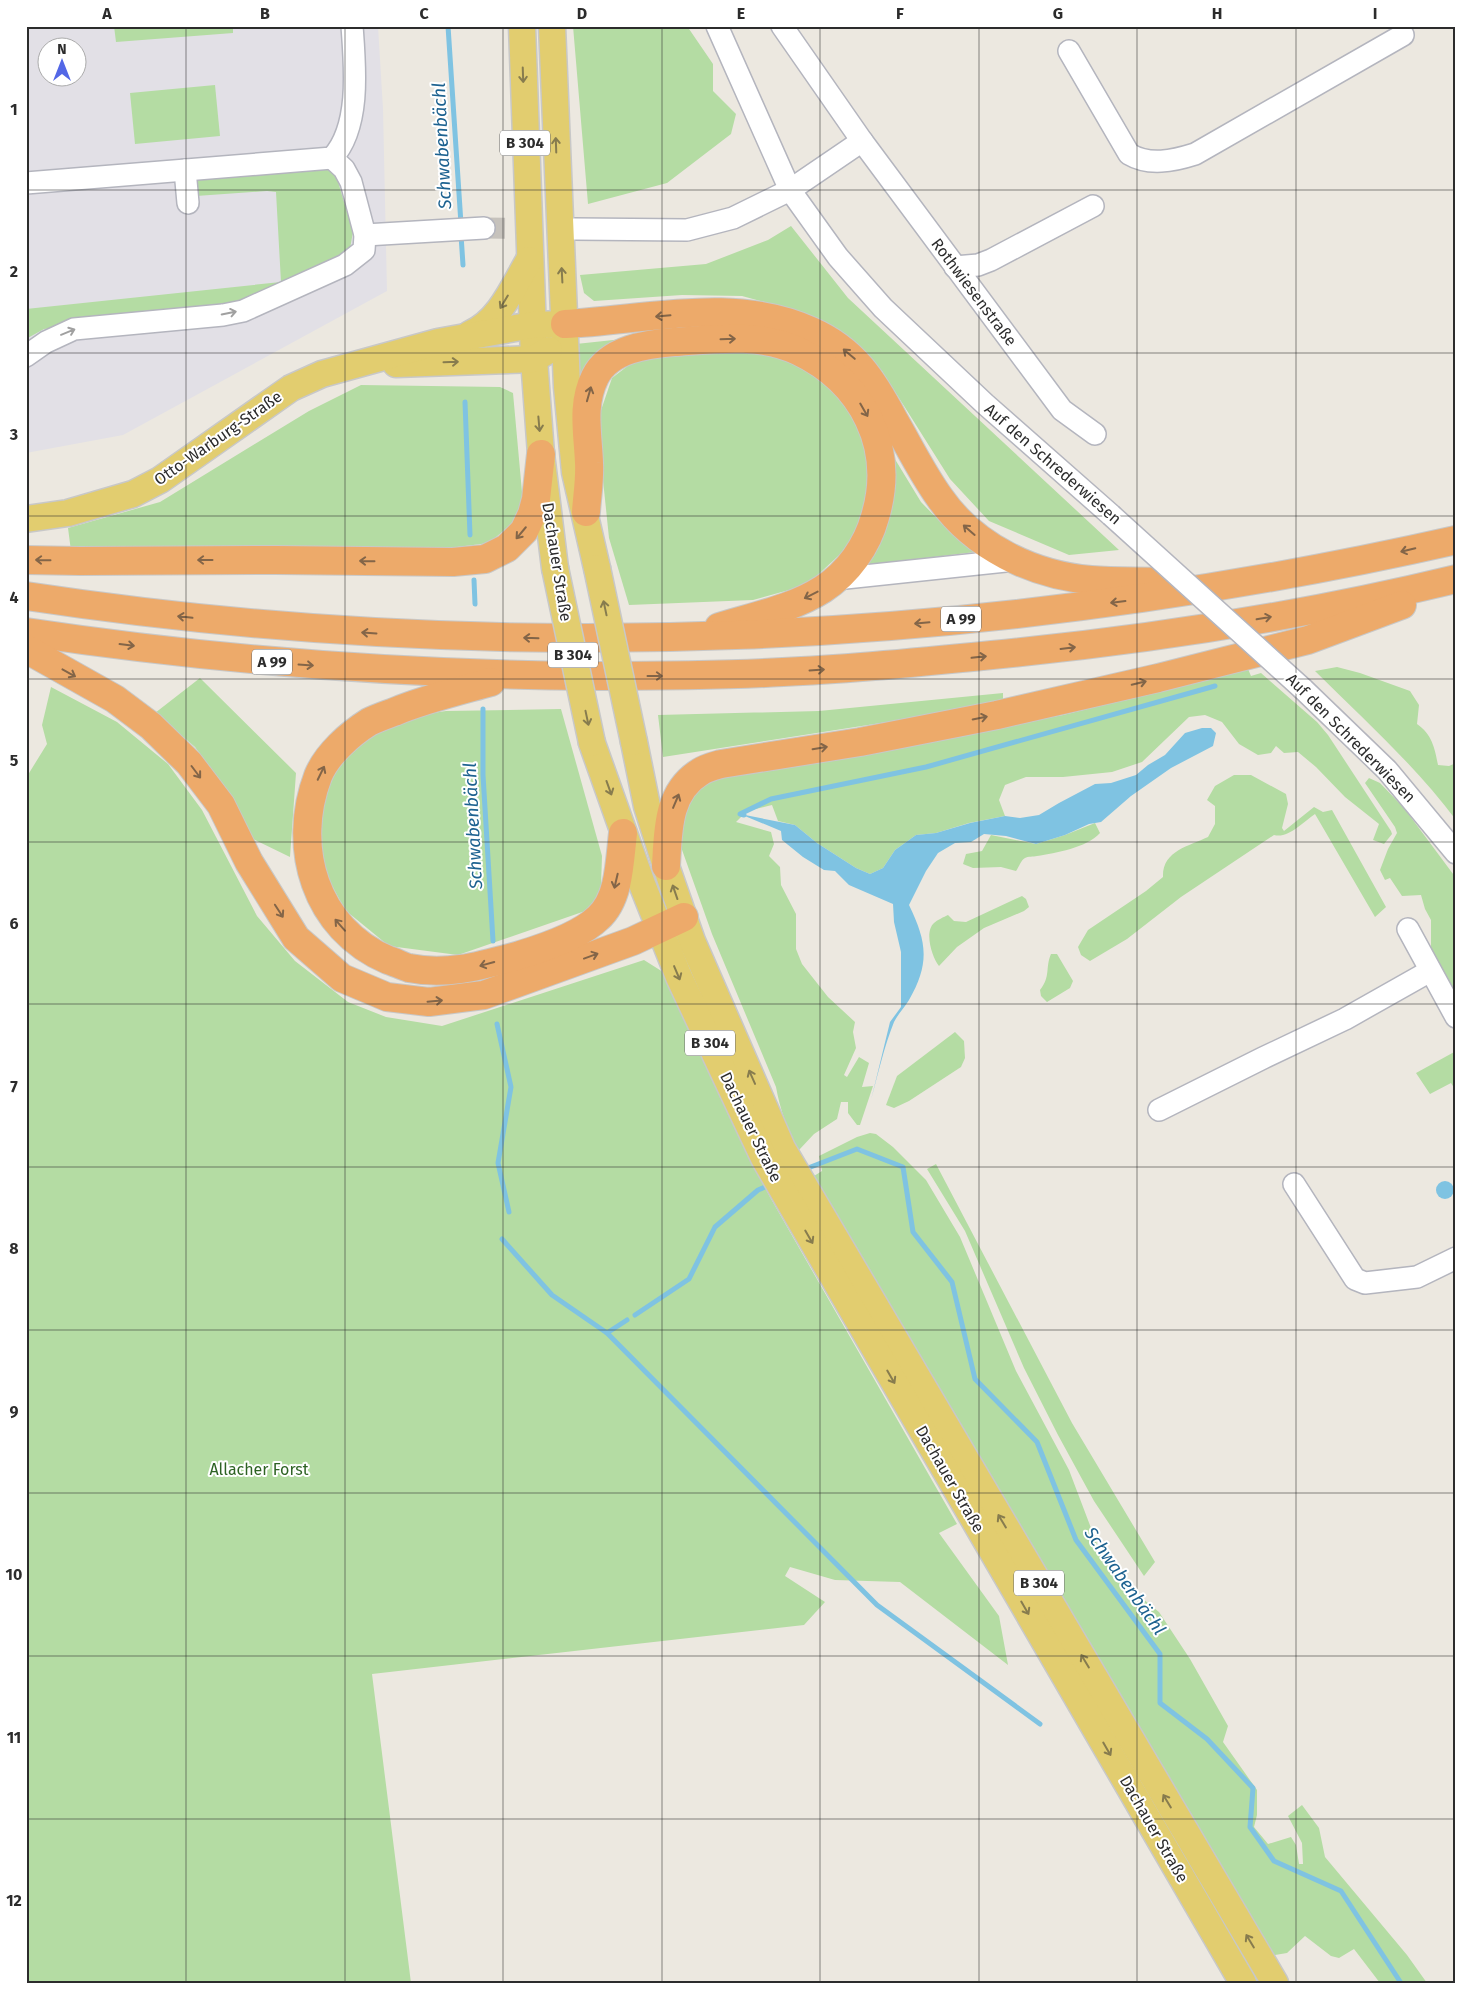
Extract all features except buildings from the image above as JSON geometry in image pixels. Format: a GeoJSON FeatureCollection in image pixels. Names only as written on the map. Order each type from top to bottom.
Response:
{"type":"FeatureCollection","features":[{"type":"Feature","properties":{"kind":"highway"},"geometry":{"type":"LineString","coordinates":[[565,329],[705,312],[759,315],[781,320],[811,331],[830,341],[856,360],[884,400],[923,472],[940,499],[955,517],[992,548],[1015,560],[1042,570],[1091,580],[1235,584]]}},
{"type":"Feature","properties":{"kind":"highway"},"geometry":{"type":"LineString","coordinates":[[586,512],[590,465],[586,404],[596,376],[604,365],[627,350],[661,343],[728,338],[764,340],[781,344],[819,362],[840,378],[866,412],[879,445],[882,465],[878,507],[872,528],[864,544],[851,564],[823,589],[793,604],[685,637]]}},
{"type":"Feature","properties":{"kind":"highway"},"geometry":{"type":"LineString","coordinates":[[26,560],[453,562],[485,559],[507,548],[524,531],[532,514],[536,499],[541,454]]}},
{"type":"Feature","properties":{"kind":"highway","name":"A 99"},"geometry":{"type":"LineString","coordinates":[[26,596],[183,617],[389,634],[542,639],[763,635],[881,627],[1018,614],[1148,598],[1235,584],[1456,540]]}},
{"type":"Feature","properties":{"kind":"highway","name":"A 99"},"geometry":{"type":"LineString","coordinates":[[26,632],[180,652],[293,664],[391,671],[519,675],[688,676],[780,673],[886,666],[1038,651],[1173,634],[1400,593],[1456,580]]}},
{"type":"Feature","properties":{"kind":"highway"},"geometry":{"type":"LineString","coordinates":[[666,866],[668,830],[672,810],[682,787],[700,771],[721,764],[869,740],[997,715],[1158,678],[1308,640],[1456,586]]}},
{"type":"Feature","properties":{"kind":"highway"},"geometry":{"type":"LineString","coordinates":[[26,650],[114,699],[151,726],[189,763],[221,805],[250,862],[296,938],[342,978],[387,997],[429,1002],[484,995],[633,941],[684,917]]}},
{"type":"Feature","properties":{"kind":"highway"},"geometry":{"type":"LineString","coordinates":[[519,675],[405,707],[370,722],[347,739],[330,756],[318,775],[310,805],[306,834],[314,885],[331,914],[350,937],[371,952],[408,968],[436,972],[468,969],[537,950],[585,929],[599,918],[609,903],[616,886],[624,833]]}},
{"type":"Feature","properties":{"kind":"main road","name":"Dachauer Straße"},"geometry":{"type":"LineString","coordinates":[[522,26],[534,359],[541,454],[554,568],[592,743],[624,833],[679,977],[773,1153],[1243,1983]]}},
{"type":"Feature","properties":{"kind":"main road","name":"Dachauer Straße"},"geometry":{"type":"LineString","coordinates":[[552,26],[567,387],[576,472],[647,806],[692,941],[773,1153]]}},
{"type":"Feature","properties":{"kind":"main road"},"geometry":{"type":"LineString","coordinates":[[463,337],[479,330],[499,311],[529,260]]}},
{"type":"Feature","properties":{"kind":"main road","name":"Otto-Warburg-Straße"},"geometry":{"type":"LineString","coordinates":[[26,519],[68,513],[133,494],[183,465],[291,388],[322,374],[438,342],[463,337],[532,325],[565,329]]}},
{"type":"Feature","properties":{"kind":"main road"},"geometry":{"type":"LineString","coordinates":[[534,359],[554,348],[565,329]]}},
{"type":"Feature","properties":{"kind":"main road","name":"Otto-Warburg-Straße"},"geometry":{"type":"LineString","coordinates":[[350,366],[534,359]]}},
{"type":"Feature","properties":{"kind":"main road","name":"Dachauer Straße"},"geometry":{"type":"LineString","coordinates":[[794,1189],[1275,1983]]}},
{"type":"Feature","properties":{"kind":"street"},"geometry":{"type":"LineString","coordinates":[[26,183],[332,158],[341,149],[347,132],[356,84],[352,26]]}},
{"type":"Feature","properties":{"kind":"street","name":"Auf den Schrederwiesen"},"geometry":{"type":"LineString","coordinates":[[717,26],[790,190],[838,257],[883,308],[984,404],[1111,515],[1303,688],[1387,770],[1456,853]]}},
{"type":"Feature","properties":{"kind":"street","name":"Rothwiesenstraße"},"geometry":{"type":"LineString","coordinates":[[782,26],[862,141],[1062,410],[1095,434]]}},
{"type":"Feature","properties":{"kind":"street"},"geometry":{"type":"LineString","coordinates":[[1069,51],[1129,154],[1140,161],[1164,161],[1181,159],[1195,154],[1403,35]]}},
{"type":"Feature","properties":{"kind":"street"},"geometry":{"type":"LineString","coordinates":[[574,229],[687,230],[733,218],[790,190],[862,141]]}},
{"type":"Feature","properties":{"kind":"street"},"geometry":{"type":"LineString","coordinates":[[26,356],[46,342],[74,329],[223,315],[243,311],[345,265],[364,250],[366,235],[351,182],[344,169],[332,158]]}},
{"type":"Feature","properties":{"kind":"street"},"geometry":{"type":"LineString","coordinates":[[185,170],[188,203]]}},
{"type":"Feature","properties":{"kind":"street"},"geometry":{"type":"LineString","coordinates":[[955,267],[978,265],[991,260],[1093,206]]}},
{"type":"Feature","properties":{"kind":"street"},"geometry":{"type":"LineString","coordinates":[[366,235],[484,228]]}},
{"type":"Feature","properties":{"kind":"street"},"geometry":{"type":"LineString","coordinates":[[836,579],[1015,560]]}},
{"type":"Feature","properties":{"kind":"street"},"geometry":{"type":"LineString","coordinates":[[1408,929],[1456,1017]]}},
{"type":"Feature","properties":{"kind":"street"},"geometry":{"type":"LineString","coordinates":[[1159,1110],[1345,1019],[1430,971]]}},
{"type":"Feature","properties":{"kind":"street"},"geometry":{"type":"LineString","coordinates":[[1294,1184],[1355,1279],[1365,1283],[1417,1277],[1456,1258]]}},
{"type":"Feature","properties":{"kind":"shaded area"},"geometry":{"type":"Polygon","coordinates":[[[26,26],[378,26],[383,109],[387,291],[123,435],[26,453],[26,26]]]}},
{"type":"Feature","properties":{"kind":"green space"},"geometry":{"type":"Polygon","coordinates":[[[114,26],[233,26],[233,33],[116,42],[114,26]]]}},
{"type":"Feature","properties":{"kind":"green space"},"geometry":{"type":"Polygon","coordinates":[[[573,26],[687,26],[713,64],[713,91],[736,114],[731,134],[667,183],[588,204],[573,26]]]}},
{"type":"Feature","properties":{"kind":"green space"},"geometry":{"type":"Polygon","coordinates":[[[215,85],[220,136],[135,144],[130,93],[215,85]]]}},
{"type":"Feature","properties":{"kind":"green space"},"geometry":{"type":"Polygon","coordinates":[[[319,165],[336,175],[353,232],[349,254],[230,309],[44,329],[26,339],[26,309],[281,282],[276,192],[196,196],[194,178],[319,165]]]}},
{"type":"Feature","properties":{"kind":"green space"},"geometry":{"type":"Polygon","coordinates":[[[791,226],[848,298],[1119,550],[1069,555],[989,521],[950,479],[882,371],[860,350],[783,307],[742,296],[682,295],[594,301],[584,293],[580,275],[706,264],[768,240],[791,226]]]}},
{"type":"Feature","properties":{"kind":"green space"},"geometry":{"type":"Polygon","coordinates":[[[632,338],[582,380],[577,377],[576,344],[632,338]]]}},
{"type":"Feature","properties":{"kind":"green space"},"geometry":{"type":"Polygon","coordinates":[[[753,350],[805,367],[854,408],[867,451],[867,508],[850,545],[807,585],[753,600],[629,605],[609,538],[597,422],[612,378],[642,355],[753,350]]]}},
{"type":"Feature","properties":{"kind":"green space"},"geometry":{"type":"Polygon","coordinates":[[[361,385],[500,387],[513,393],[523,503],[514,522],[489,543],[457,547],[71,551],[68,528],[160,502],[309,411],[361,385]]]}},
{"type":"Feature","properties":{"kind":"green space"},"geometry":{"type":"Polygon","coordinates":[[[890,451],[921,502],[957,539],[975,552],[868,565],[890,511],[890,451]]]}},
{"type":"Feature","properties":{"kind":"green space"},"geometry":{"type":"Polygon","coordinates":[[[1337,667],[1410,691],[1419,705],[1417,724],[1429,737],[1438,765],[1449,766],[1456,763],[1456,820],[1424,780],[1315,671],[1337,667]]]}},
{"type":"Feature","properties":{"kind":"green space"},"geometry":{"type":"Polygon","coordinates":[[[1248,669],[1251,676],[1261,673],[1317,722],[1328,735],[1391,831],[1392,834],[1384,844],[1373,840],[1379,824],[1345,797],[1316,767],[1298,752],[1284,753],[1276,746],[1271,753],[1258,755],[1239,744],[1222,722],[1205,715],[1189,717],[1142,762],[1112,772],[1063,777],[1026,777],[1005,785],[999,800],[1005,816],[969,823],[936,833],[916,835],[895,850],[883,868],[870,874],[856,868],[817,843],[795,825],[778,821],[772,805],[747,811],[736,822],[771,832],[774,844],[769,856],[780,867],[781,885],[796,914],[796,949],[802,964],[828,997],[855,1022],[853,1032],[856,1048],[844,1075],[847,1077],[859,1057],[869,1063],[862,1087],[873,1086],[860,1125],[857,1125],[848,1113],[848,1102],[841,1102],[837,1119],[814,1134],[799,1150],[784,1119],[776,1087],[712,934],[681,847],[679,832],[690,796],[704,780],[1063,715],[1248,669]]]}},
{"type":"Feature","properties":{"kind":"green space"},"geometry":{"type":"Polygon","coordinates":[[[200,678],[296,773],[290,857],[253,839],[227,791],[195,747],[155,713],[200,678]]]}},
{"type":"Feature","properties":{"kind":"green space","name":"Allacher Forst"},"geometry":{"type":"Polygon","coordinates":[[[51,687],[117,722],[168,764],[202,810],[257,916],[295,961],[348,1002],[386,1017],[442,1026],[644,960],[663,972],[752,1163],[770,1197],[957,1524],[939,1533],[999,1616],[1008,1665],[900,1582],[835,1580],[790,1567],[785,1576],[825,1602],[804,1625],[372,1674],[411,1983],[26,1983],[26,778],[47,744],[42,725],[51,687]]]}},
{"type":"Feature","properties":{"kind":"green space"},"geometry":{"type":"Polygon","coordinates":[[[1003,693],[1003,704],[663,757],[658,715],[819,711],[1003,693]]]}},
{"type":"Feature","properties":{"kind":"green space"},"geometry":{"type":"Polygon","coordinates":[[[561,709],[602,856],[601,886],[591,909],[458,955],[389,946],[345,910],[319,861],[322,806],[339,762],[378,729],[413,716],[446,711],[561,709]]]}},
{"type":"Feature","properties":{"kind":"green space"},"geometry":{"type":"Polygon","coordinates":[[[1234,775],[1251,775],[1286,794],[1288,804],[1282,828],[1284,831],[1314,807],[1323,812],[1332,810],[1386,907],[1375,917],[1315,814],[1285,835],[1274,835],[1181,897],[1127,939],[1090,961],[1081,955],[1078,947],[1088,930],[1146,891],[1163,877],[1164,868],[1172,855],[1208,837],[1215,824],[1215,806],[1207,800],[1215,786],[1234,775]]]}},
{"type":"Feature","properties":{"kind":"green space"},"geometry":{"type":"Polygon","coordinates":[[[1369,778],[1380,783],[1404,808],[1456,878],[1456,1005],[1426,951],[1431,947],[1431,920],[1421,895],[1402,896],[1390,878],[1385,880],[1380,870],[1397,833],[1395,827],[1365,783],[1369,778]]]}},
{"type":"Feature","properties":{"kind":"green space"},"geometry":{"type":"Polygon","coordinates":[[[1095,823],[1100,833],[1094,838],[1070,849],[1026,857],[1022,860],[1016,871],[1001,867],[973,868],[963,864],[966,854],[982,851],[991,835],[1036,844],[1095,823]]]}},
{"type":"Feature","properties":{"kind":"green space"},"geometry":{"type":"Polygon","coordinates":[[[1022,896],[1026,899],[1029,907],[1024,911],[984,928],[957,947],[939,966],[934,957],[929,938],[931,927],[935,922],[948,915],[954,921],[966,922],[1022,896]]]}},
{"type":"Feature","properties":{"kind":"green space"},"geometry":{"type":"Polygon","coordinates":[[[1051,954],[1057,954],[1073,981],[1070,988],[1047,1002],[1041,996],[1040,990],[1046,980],[1051,954]]]}},
{"type":"Feature","properties":{"kind":"green space"},"geometry":{"type":"Polygon","coordinates":[[[955,1032],[964,1041],[965,1058],[961,1067],[909,1101],[894,1108],[886,1105],[897,1076],[955,1032]]]}},
{"type":"Feature","properties":{"kind":"green space"},"geometry":{"type":"Polygon","coordinates":[[[1456,1051],[1456,1091],[1451,1083],[1430,1094],[1416,1073],[1456,1051]]]}},
{"type":"Feature","properties":{"kind":"green space"},"geometry":{"type":"Polygon","coordinates":[[[870,1133],[876,1134],[893,1147],[926,1180],[960,1237],[1016,1371],[1069,1470],[1102,1557],[1121,1581],[1159,1612],[1190,1659],[1228,1726],[1223,1742],[1257,1790],[1257,1815],[1254,1827],[1268,1844],[1291,1837],[1296,1845],[1299,1864],[1303,1864],[1302,1843],[1288,1816],[1302,1805],[1319,1828],[1325,1857],[1407,1955],[1427,1983],[1380,1983],[1354,1949],[1339,1958],[1331,1956],[1305,1936],[1287,1953],[1275,1955],[1265,1949],[814,1176],[822,1171],[819,1156],[857,1137],[870,1133]]]}},
{"type":"Feature","properties":{"kind":"green space"},"geometry":{"type":"Polygon","coordinates":[[[936,1164],[1072,1423],[1155,1562],[1144,1576],[1094,1501],[1024,1368],[965,1231],[927,1169],[936,1164]]]}},
{"type":"Feature","properties":{"kind":"water"},"geometry":{"type":"Polygon","coordinates":[[[1202,728],[1211,728],[1216,733],[1213,746],[1171,768],[1131,796],[1101,822],[1089,824],[1065,835],[1036,844],[1006,836],[984,834],[971,842],[955,843],[938,853],[926,871],[909,905],[920,930],[924,952],[920,975],[909,1000],[894,1022],[871,1100],[890,1022],[901,1007],[901,952],[894,922],[893,904],[849,885],[835,871],[824,870],[803,857],[782,840],[781,831],[740,814],[795,825],[817,843],[856,868],[870,874],[883,868],[895,850],[916,835],[936,833],[970,823],[1005,816],[1020,818],[1039,815],[1095,784],[1111,783],[1136,775],[1165,755],[1185,733],[1202,728]]]}},
{"type":"Feature","properties":{"kind":"water"},"geometry":{"type":"Polygon","coordinates":[[[1445,1181],[1451,1184],[1454,1190],[1451,1196],[1445,1199],[1439,1196],[1436,1190],[1439,1184],[1445,1181]]]}},
{"type":"Feature","properties":{"kind":"waterway","name":"Schwabenbächl"},"geometry":{"type":"LineString","coordinates":[[448,26],[461,224]]}},
{"type":"Feature","properties":{"kind":"waterway","name":"Schwabenbächl"},"geometry":{"type":"LineString","coordinates":[[461,235],[463,265]]}},
{"type":"Feature","properties":{"kind":"waterway","name":"Schwabenbächl"},"geometry":{"type":"LineString","coordinates":[[465,402],[470,535]]}},
{"type":"Feature","properties":{"kind":"waterway","name":"Schwabenbächl"},"geometry":{"type":"LineString","coordinates":[[474,580],[475,604]]}},
{"type":"Feature","properties":{"kind":"waterway"},"geometry":{"type":"LineString","coordinates":[[744,815],[740,814],[771,799],[926,767],[1215,686]]}},
{"type":"Feature","properties":{"kind":"waterway","name":"Schwabenbächl"},"geometry":{"type":"LineString","coordinates":[[483,709],[483,775],[493,941]]}},
{"type":"Feature","properties":{"kind":"waterway","name":"Schwabenbächl"},"geometry":{"type":"LineString","coordinates":[[497,1024],[511,1087],[498,1163],[509,1212]]}},
{"type":"Feature","properties":{"kind":"waterway","name":"Schwabenbächl"},"geometry":{"type":"LineString","coordinates":[[803,1170],[857,1149],[903,1167],[913,1232],[952,1282],[975,1379],[1037,1442],[1076,1540],[1160,1654],[1160,1703],[1207,1739],[1253,1788],[1250,1827],[1274,1861],[1341,1891],[1401,1983]]}},
{"type":"Feature","properties":{"kind":"waterway","name":"Schwabenbächl"},"geometry":{"type":"LineString","coordinates":[[635,1315],[689,1279],[715,1227],[758,1190],[770,1185]]}},
{"type":"Feature","properties":{"kind":"waterway","name":"Schwabenbächl"},"geometry":{"type":"LineString","coordinates":[[502,1239],[552,1295],[607,1333],[627,1320]]}},
{"type":"Feature","properties":{"kind":"waterway"},"geometry":{"type":"LineString","coordinates":[[607,1333],[877,1605],[1040,1724]]}},
{"type":"Feature","properties":{"kind":"tunnel"},"geometry":{"type":"LineString","coordinates":[[484,228],[574,229]]}}]}
